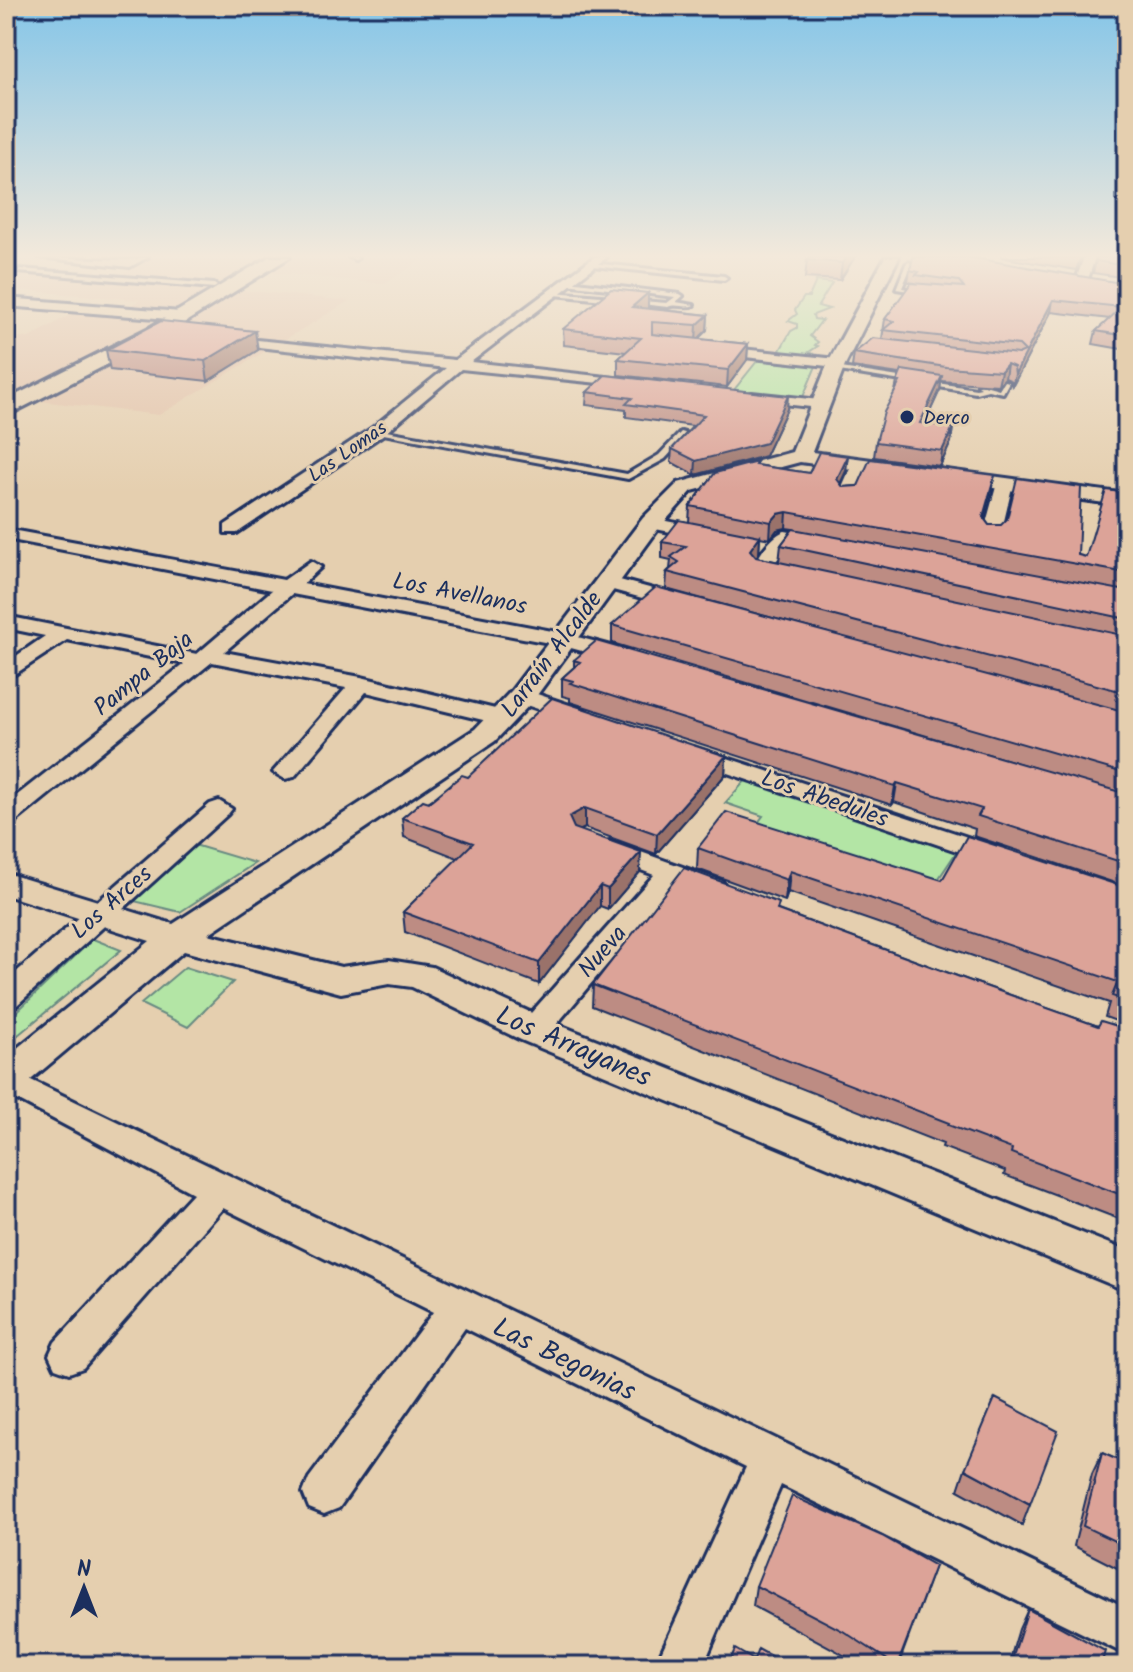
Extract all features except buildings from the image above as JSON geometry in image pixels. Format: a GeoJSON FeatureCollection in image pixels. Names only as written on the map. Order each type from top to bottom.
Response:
{"type":"FeatureCollection","features":[{"type":"Feature","properties":{"kind":"main road"},"geometry":{"type":"LineString","coordinates":[[6,397],[149,335]]}},
{"type":"Feature","properties":{"kind":"main road"},"geometry":{"type":"LineString","coordinates":[[6,409],[152,335]]}},
{"type":"Feature","properties":{"kind":"street"},"geometry":{"type":"LineString","coordinates":[[458,365],[498,335]]}},
{"type":"Feature","properties":{"kind":"street"},"geometry":{"type":"LineString","coordinates":[[858,335],[854,345],[836,366],[800,456],[1127,500]]}},
{"type":"Feature","properties":{"kind":"street"},"geometry":{"type":"LineString","coordinates":[[203,337],[654,386]]}},
{"type":"Feature","properties":{"kind":"street"},"geometry":{"type":"LineString","coordinates":[[700,349],[836,366]]}},
{"type":"Feature","properties":{"kind":"street","name":"Las Lomas"},"geometry":{"type":"LineString","coordinates":[[231,529],[378,431],[458,365]]}},
{"type":"Feature","properties":{"kind":"street"},"geometry":{"type":"LineString","coordinates":[[729,395],[820,404]]}},
{"type":"Feature","properties":{"kind":"street","name":"Larraín Alcalde"},"geometry":{"type":"LineString","coordinates":[[6,1080],[177,938],[473,744],[513,707],[651,523],[685,487],[800,456]]}},
{"type":"Feature","properties":{"kind":"street"},"geometry":{"type":"LineString","coordinates":[[847,496],[860,464]]}},
{"type":"Feature","properties":{"kind":"street"},"geometry":{"type":"LineString","coordinates":[[992,534],[1005,483]]}},
{"type":"Feature","properties":{"kind":"street"},"geometry":{"type":"LineString","coordinates":[[651,523],[729,539]]}},
{"type":"Feature","properties":{"kind":"street","name":"Los Avellanos"},"geometry":{"type":"LineString","coordinates":[[6,534],[563,639],[639,661]]}},
{"type":"Feature","properties":{"kind":"street"},"geometry":{"type":"LineString","coordinates":[[807,577],[762,567],[768,546],[785,536],[847,548]]}},
{"type":"Feature","properties":{"kind":"street","name":"Pampa Baja"},"geometry":{"type":"LineString","coordinates":[[6,817],[204,658],[311,567]]}},
{"type":"Feature","properties":{"kind":"street"},"geometry":{"type":"LineString","coordinates":[[605,582],[697,607]]}},
{"type":"Feature","properties":{"kind":"street"},"geometry":{"type":"LineString","coordinates":[[6,622],[204,658],[598,722]]}},
{"type":"Feature","properties":{"kind":"street"},"geometry":{"type":"LineString","coordinates":[[6,673],[62,634]]}},
{"type":"Feature","properties":{"kind":"street"},"geometry":{"type":"LineString","coordinates":[[285,772],[361,684]]}},
{"type":"Feature","properties":{"kind":"street","name":"Los Abedules"},"geometry":{"type":"LineString","coordinates":[[673,747],[1021,864]]}},
{"type":"Feature","properties":{"kind":"street","name":"Los Arces"},"geometry":{"type":"LineString","coordinates":[[6,998],[96,914],[219,809]]}},
{"type":"Feature","properties":{"kind":"street"},"geometry":{"type":"LineString","coordinates":[[584,839],[744,899]]}},
{"type":"Feature","properties":{"kind":"street","name":"Nueva"},"geometry":{"type":"LineString","coordinates":[[534,1030],[671,872]]}},
{"type":"Feature","properties":{"kind":"street","name":"Los Arrayanes"},"geometry":{"type":"LineString","coordinates":[[6,884],[96,914],[292,970],[341,980],[389,972],[419,976],[534,1030],[1127,1271]]}},
{"type":"Feature","properties":{"kind":"street","name":"Las Begonias"},"geometry":{"type":"LineString","coordinates":[[6,1080],[218,1189],[1127,1632]]}},
{"type":"Feature","properties":{"kind":"street"},"geometry":{"type":"LineString","coordinates":[[69,1355],[218,1189]]}},
{"type":"Feature","properties":{"kind":"street"},"geometry":{"type":"LineString","coordinates":[[324,1493],[459,1306]]}},
{"type":"Feature","properties":{"kind":"street"},"geometry":{"type":"LineString","coordinates":[[679,1666],[771,1459]]}},
{"type":"Feature","properties":{"kind":"lane"},"geometry":{"type":"LineString","coordinates":[[836,366],[976,391],[1001,392],[1006,382]]}},
{"type":"Feature","properties":{"kind":"lane"},"geometry":{"type":"LineString","coordinates":[[378,431],[628,477],[662,457],[684,434]]}},
{"type":"Feature","properties":{"kind":"shaded area"},"geometry":{"type":"Polygon","coordinates":[[[34,335],[292,335],[159,415],[6,397],[6,336],[29,338],[34,335]]]}},
{"type":"Feature","properties":{"kind":"green space"},"geometry":{"type":"Polygon","coordinates":[[[789,335],[811,335],[818,342],[815,345],[818,346],[809,352],[814,354],[809,359],[769,353],[779,352],[789,335]]]}},
{"type":"Feature","properties":{"kind":"green space"},"geometry":{"type":"Polygon","coordinates":[[[758,360],[816,366],[803,397],[734,390],[758,360]]]}},
{"type":"Feature","properties":{"kind":"green space"},"geometry":{"type":"Polygon","coordinates":[[[746,780],[957,851],[933,887],[757,824],[763,816],[725,803],[746,780]]]}},
{"type":"Feature","properties":{"kind":"green space"},"geometry":{"type":"Polygon","coordinates":[[[191,844],[255,863],[180,912],[134,901],[191,844]]]}},
{"type":"Feature","properties":{"kind":"green space"},"geometry":{"type":"Polygon","coordinates":[[[93,939],[121,950],[6,1045],[6,1022],[93,939]]]}},
{"type":"Feature","properties":{"kind":"green space"},"geometry":{"type":"Polygon","coordinates":[[[185,967],[233,982],[188,1027],[141,1004],[185,967]]]}},
{"type":"Feature","properties":{"kind":"place","name":"Derco"},"geometry":{"type":"Point","coordinates":[907,417]}}]}
